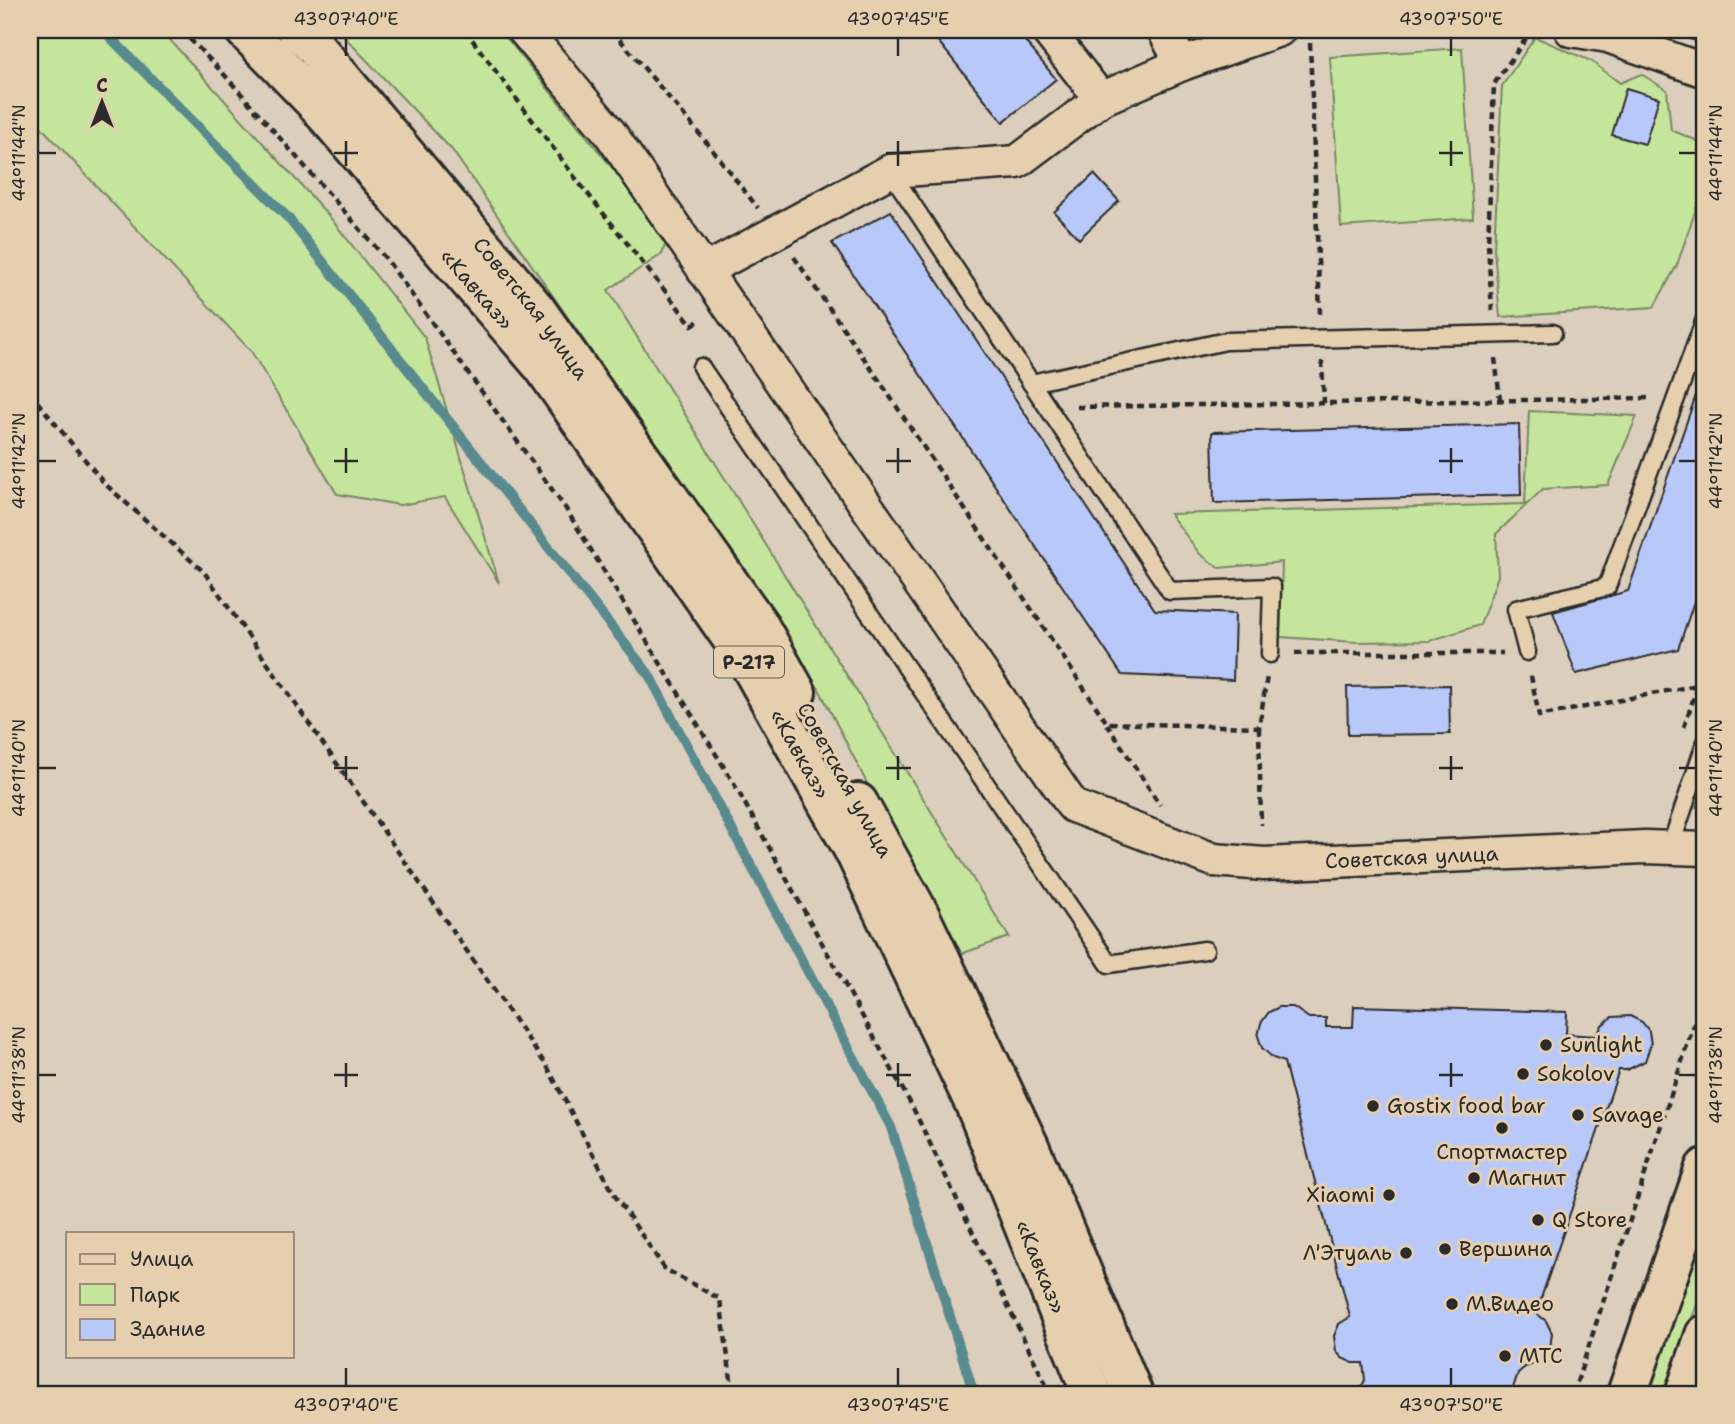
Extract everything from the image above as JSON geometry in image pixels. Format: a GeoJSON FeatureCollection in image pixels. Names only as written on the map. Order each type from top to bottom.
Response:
{"type":"FeatureCollection","features":[{"type":"Feature","properties":{"kind":"main road","name":"«Кавказ»"},"geometry":{"type":"LineString","coordinates":[[245,30],[314,101],[543,366],[749,663],[855,852],[974,1102],[1092,1394]]}},
{"type":"Feature","properties":{"kind":"main road","name":"Советская улица"},"geometry":{"type":"LineString","coordinates":[[297,30],[315,47],[536,310],[758,624],[918,912],[1029,1146],[1133,1394]]}},
{"type":"Feature","properties":{"kind":"main road"},"geometry":{"type":"LineString","coordinates":[[1626,1394],[1705,1168]]}},
{"type":"Feature","properties":{"kind":"main road"},"geometry":{"type":"LineString","coordinates":[[1685,1394],[1705,1335]]}},
{"type":"Feature","properties":{"kind":"street","name":"Советская улица"},"geometry":{"type":"LineString","coordinates":[[524,30],[610,133],[1073,806],[1213,860],[1264,864],[1645,846],[1705,849]]}},
{"type":"Feature","properties":{"kind":"street"},"geometry":{"type":"LineString","coordinates":[[1046,30],[1101,99]]}},
{"type":"Feature","properties":{"kind":"street"},"geometry":{"type":"LineString","coordinates":[[1164,30],[1182,64]]}},
{"type":"Feature","properties":{"kind":"street"},"geometry":{"type":"LineString","coordinates":[[704,271],[890,172],[1017,162],[1101,99],[1182,64],[1279,30]]}},
{"type":"Feature","properties":{"kind":"street"},"geometry":{"type":"LineString","coordinates":[[1571,30],[1609,33],[1705,71]]}},
{"type":"Feature","properties":{"kind":"lane"},"geometry":{"type":"LineString","coordinates":[[890,172],[1170,591],[1272,587],[1270,654]]}},
{"type":"Feature","properties":{"kind":"lane"},"geometry":{"type":"LineString","coordinates":[[1527,652],[1516,609],[1607,587],[1705,318]]}},
{"type":"Feature","properties":{"kind":"lane"},"geometry":{"type":"LineString","coordinates":[[1031,383],[1226,341],[1553,333]]}},
{"type":"Feature","properties":{"kind":"lane"},"geometry":{"type":"LineString","coordinates":[[701,367],[1109,964],[1205,950]]}},
{"type":"Feature","properties":{"kind":"lane"},"geometry":{"type":"LineString","coordinates":[[1670,848],[1705,744]]}},
{"type":"Feature","properties":{"kind":"path"},"geometry":{"type":"LineString","coordinates":[[181,30],[222,72],[387,260],[566,509],[733,782],[912,1106],[1050,1394]]}},
{"type":"Feature","properties":{"kind":"path"},"geometry":{"type":"LineString","coordinates":[[465,30],[580,184],[692,325],[709,315]]}},
{"type":"Feature","properties":{"kind":"path"},"geometry":{"type":"LineString","coordinates":[[612,30],[703,138],[777,233],[879,380],[1165,812]]}},
{"type":"Feature","properties":{"kind":"path"},"geometry":{"type":"LineString","coordinates":[[1309,30],[1324,402]]}},
{"type":"Feature","properties":{"kind":"path"},"geometry":{"type":"LineString","coordinates":[[1500,399],[1488,244],[1494,83],[1532,30]]}},
{"type":"Feature","properties":{"kind":"path"},"geometry":{"type":"LineString","coordinates":[[30,393],[105,484],[204,572],[548,1068],[615,1196],[665,1269],[720,1299],[733,1394]]}},
{"type":"Feature","properties":{"kind":"path"},"geometry":{"type":"LineString","coordinates":[[1048,408],[1632,397],[1676,399]]}},
{"type":"Feature","properties":{"kind":"path"},"geometry":{"type":"LineString","coordinates":[[1261,825],[1259,727],[1270,654],[1527,652],[1539,716],[1698,685]]}},
{"type":"Feature","properties":{"kind":"path"},"geometry":{"type":"LineString","coordinates":[[1681,734],[1705,664]]}},
{"type":"Feature","properties":{"kind":"path"},"geometry":{"type":"LineString","coordinates":[[1107,723],[1259,727]]}},
{"type":"Feature","properties":{"kind":"path"},"geometry":{"type":"LineString","coordinates":[[1573,1394],[1705,991]]}},
{"type":"Feature","properties":{"kind":"green space"},"geometry":{"type":"Polygon","coordinates":[[[30,30],[161,30],[328,215],[425,338],[499,583],[445,497],[400,505],[337,494],[251,351],[30,115],[30,30]]]}},
{"type":"Feature","properties":{"kind":"green space"},"geometry":{"type":"Polygon","coordinates":[[[338,30],[500,30],[668,236],[662,254],[608,290],[1009,937],[955,956],[819,689],[452,150],[338,30]]]}},
{"type":"Feature","properties":{"kind":"green space"},"geometry":{"type":"Polygon","coordinates":[[[1535,37],[1591,61],[1620,83],[1641,74],[1667,90],[1671,130],[1705,144],[1705,182],[1677,265],[1654,307],[1500,317],[1494,249],[1502,86],[1535,37]]]}},
{"type":"Feature","properties":{"kind":"green space"},"geometry":{"type":"Polygon","coordinates":[[[1462,48],[1473,218],[1341,227],[1330,57],[1462,48]]]}},
{"type":"Feature","properties":{"kind":"green space"},"geometry":{"type":"Polygon","coordinates":[[[1529,411],[1637,416],[1608,485],[1543,489],[1496,534],[1498,576],[1480,625],[1429,641],[1357,642],[1280,637],[1282,562],[1219,568],[1200,554],[1170,514],[1525,504],[1529,411]]]}},
{"type":"Feature","properties":{"kind":"green space"},"geometry":{"type":"Polygon","coordinates":[[[1705,1203],[1705,1281],[1666,1394],[1641,1394],[1705,1203]]]}},
{"type":"Feature","properties":{"kind":"building"},"geometry":{"type":"Polygon","coordinates":[[[929,30],[1016,30],[1056,79],[1003,122],[929,30]]]}},
{"type":"Feature","properties":{"kind":"building"},"geometry":{"type":"Polygon","coordinates":[[[1663,30],[1705,30],[1705,44],[1663,30]]]}},
{"type":"Feature","properties":{"kind":"building"},"geometry":{"type":"Polygon","coordinates":[[[1626,88],[1659,98],[1645,144],[1612,135],[1626,88]]]}},
{"type":"Feature","properties":{"kind":"building"},"geometry":{"type":"Polygon","coordinates":[[[1094,174],[1119,201],[1079,239],[1054,212],[1094,174]]]}},
{"type":"Feature","properties":{"kind":"building"},"geometry":{"type":"Polygon","coordinates":[[[891,211],[1155,610],[1235,614],[1233,680],[1122,675],[832,243],[891,211]]]}},
{"type":"Feature","properties":{"kind":"building"},"geometry":{"type":"Polygon","coordinates":[[[1705,369],[1705,569],[1678,649],[1576,674],[1553,612],[1628,591],[1705,369]]]}},
{"type":"Feature","properties":{"kind":"building"},"geometry":{"type":"Polygon","coordinates":[[[1519,424],[1521,495],[1214,503],[1212,432],[1519,424]]]}},
{"type":"Feature","properties":{"kind":"building"},"geometry":{"type":"Polygon","coordinates":[[[1449,685],[1450,734],[1348,735],[1347,687],[1449,685]]]}},
{"type":"Feature","properties":{"kind":"building"},"geometry":{"type":"Polygon","coordinates":[[[1705,783],[1705,808],[1697,807],[1705,783]]]}},
{"type":"Feature","properties":{"kind":"building","name":"Вершина"},"geometry":{"type":"Polygon","coordinates":[[[1354,1006],[1567,1012],[1566,1034],[1597,1036],[1602,1025],[1612,1017],[1630,1016],[1642,1022],[1649,1031],[1651,1044],[1645,1061],[1627,1070],[1619,1070],[1536,1313],[1546,1321],[1552,1333],[1550,1349],[1542,1361],[1525,1367],[1518,1373],[1511,1394],[1358,1394],[1365,1380],[1363,1363],[1353,1363],[1342,1358],[1336,1351],[1334,1336],[1339,1324],[1350,1317],[1284,1062],[1273,1058],[1262,1048],[1258,1036],[1261,1023],[1269,1012],[1279,1007],[1293,1007],[1309,1018],[1326,1018],[1326,1027],[1353,1027],[1354,1006]]]}},
{"type":"Feature","properties":{"kind":"waterway"},"geometry":{"type":"LineString","coordinates":[[103,30],[289,219],[648,673],[891,1127],[974,1394]]}},
{"type":"Feature","properties":{"kind":"place","name":"Sunlight"},"geometry":{"type":"Point","coordinates":[1546,1045]}},
{"type":"Feature","properties":{"kind":"place","name":"Sokolov"},"geometry":{"type":"Point","coordinates":[1523,1074]}},
{"type":"Feature","properties":{"kind":"place","name":"Gostix food bar"},"geometry":{"type":"Point","coordinates":[1373,1106]}},
{"type":"Feature","properties":{"kind":"place","name":"Savage"},"geometry":{"type":"Point","coordinates":[1578,1115]}},
{"type":"Feature","properties":{"kind":"place","name":"Спортмастер"},"geometry":{"type":"Point","coordinates":[1502,1128]}},
{"type":"Feature","properties":{"kind":"place","name":"Магнит"},"geometry":{"type":"Point","coordinates":[1474,1178]}},
{"type":"Feature","properties":{"kind":"place","name":"Xiaomi"},"geometry":{"type":"Point","coordinates":[1389,1195]}},
{"type":"Feature","properties":{"kind":"place","name":"Q Store"},"geometry":{"type":"Point","coordinates":[1538,1220]}},
{"type":"Feature","properties":{"kind":"place","name":"Вершина"},"geometry":{"type":"Point","coordinates":[1445,1249]}},
{"type":"Feature","properties":{"kind":"place","name":"Л'Этуаль"},"geometry":{"type":"Point","coordinates":[1406,1253]}},
{"type":"Feature","properties":{"kind":"place","name":"М.Видео"},"geometry":{"type":"Point","coordinates":[1452,1304]}},
{"type":"Feature","properties":{"kind":"place","name":"МТС"},"geometry":{"type":"Point","coordinates":[1505,1356]}}]}
